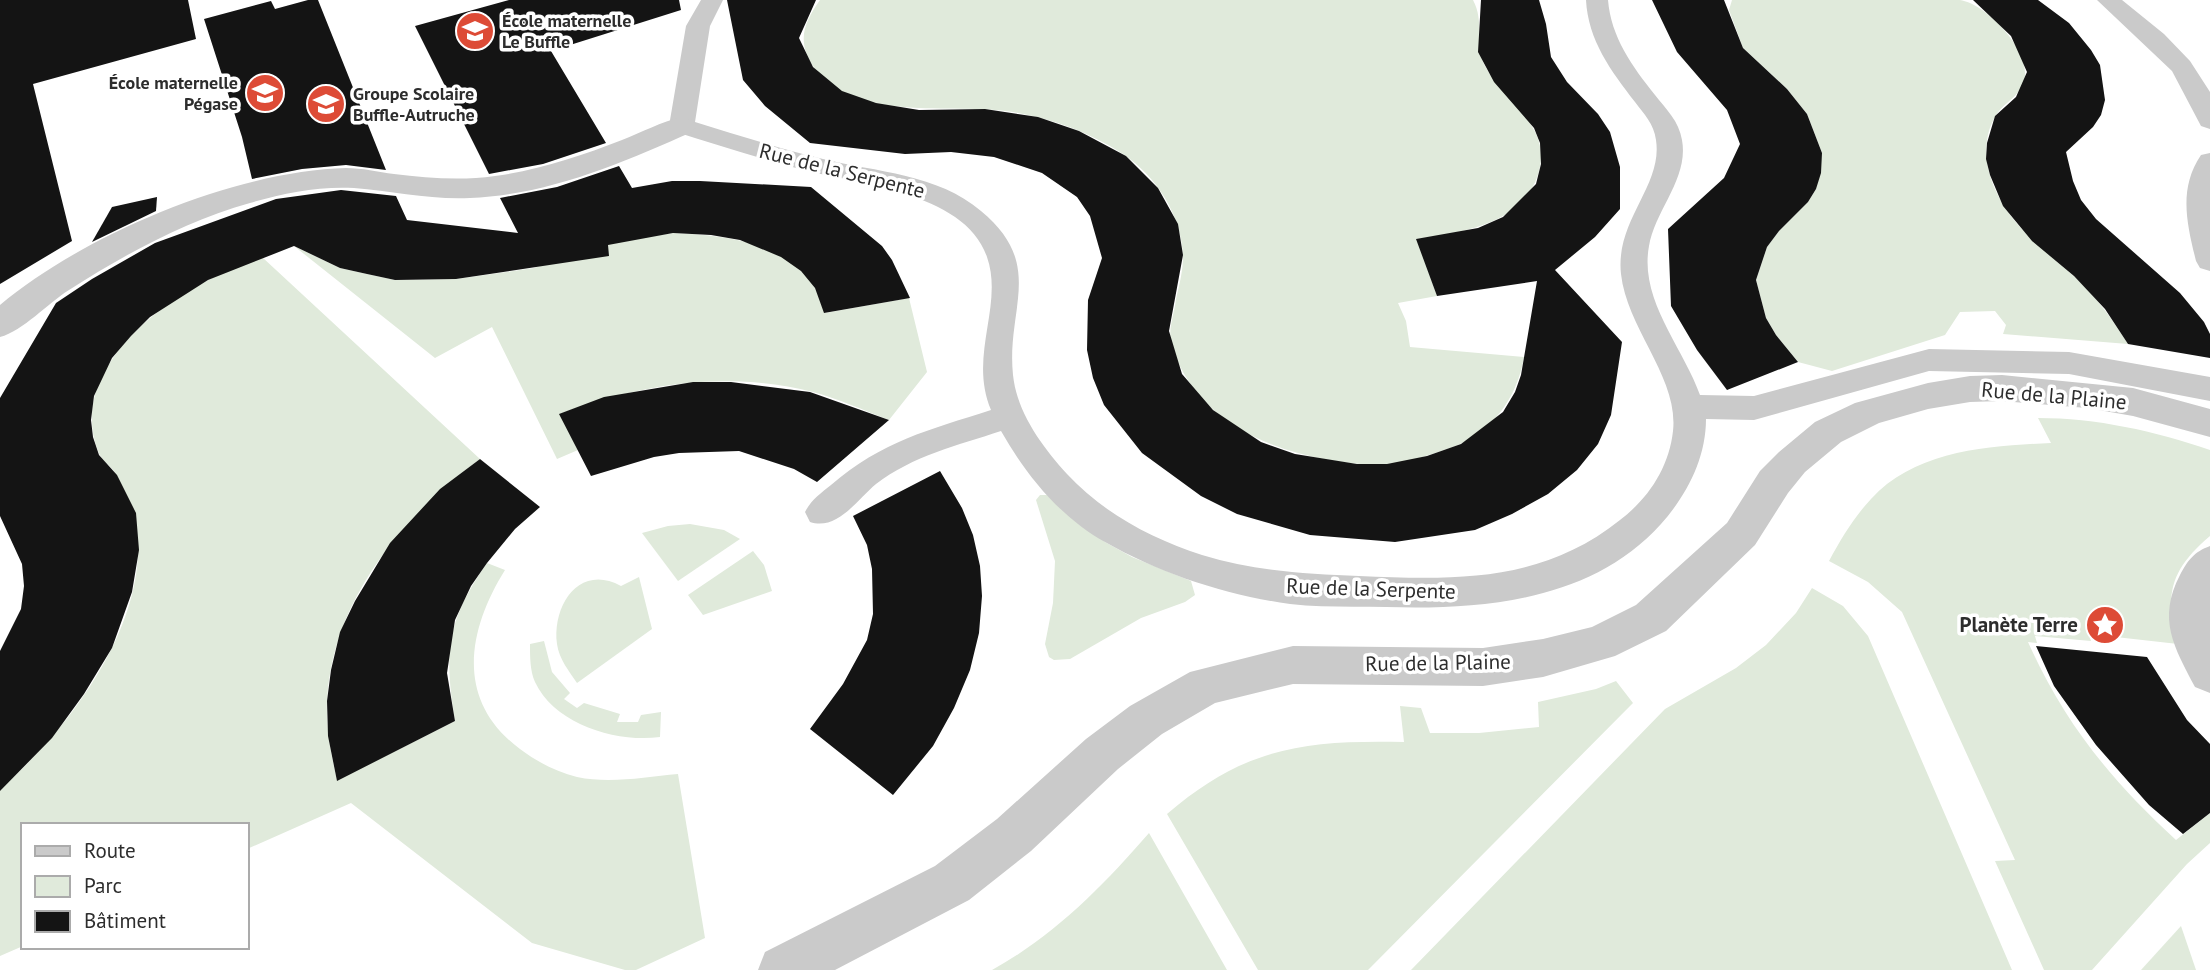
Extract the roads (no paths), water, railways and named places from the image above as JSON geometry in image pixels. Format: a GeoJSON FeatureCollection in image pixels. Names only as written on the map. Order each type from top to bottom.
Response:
{"type":"FeatureCollection","features":[{"type":"Feature","properties":{"kind":"street"},"geometry":{"type":"LineString","coordinates":[[0,325],[26,303],[99,256],[175,219],[244,194],[301,182],[349,178],[428,187],[497,186],[620,153],[682,126]]}},
{"type":"Feature","properties":{"kind":"street","name":"Rue de la Plaine"},"geometry":{"type":"LineString","coordinates":[[783,970],[952,883],[1014,835],[1124,737],[1146,720],[1205,687],[1293,665],[1483,667],[1543,658],[1600,643],[1651,618],[1741,534],[1774,482],[1792,462],[1828,432],[1868,413],[1928,396],[1970,389],[2002,388],[2133,402],[2210,424]]}},
{"type":"Feature","properties":{"kind":"street"},"geometry":{"type":"LineString","coordinates":[[2210,563],[2200,575],[2186,604],[2194,645],[2210,674]]}},
{"type":"Feature","properties":{"kind":"lane"},"geometry":{"type":"LineString","coordinates":[[682,126],[698,26],[712,0]]}},
{"type":"Feature","properties":{"kind":"lane"},"geometry":{"type":"LineString","coordinates":[[1597,0],[1596,15],[1612,50],[1665,125],[1670,156],[1633,248],[1637,288],[1651,331],[1689,407],[1754,408],[1928,360],[2069,363],[2210,389]]}},
{"type":"Feature","properties":{"kind":"lane"},"geometry":{"type":"LineString","coordinates":[[2109,0],[2155,38],[2186,70],[2202,95],[2210,121]]}},
{"type":"Feature","properties":{"kind":"lane","name":"Rue de la Serpente"},"geometry":{"type":"LineString","coordinates":[[682,126],[813,165],[906,185],[943,198],[973,218],[993,240],[1006,265],[1006,288],[998,337],[997,376],[1010,416],[1041,465],[1070,499],[1110,528],[1156,552],[1198,567],[1292,589],[1449,594],[1507,588],[1550,577],[1595,556],[1632,532],[1673,483],[1685,453],[1689,407]]}},
{"type":"Feature","properties":{"kind":"lane"},"geometry":{"type":"LineString","coordinates":[[2210,162],[2199,188],[2197,211],[2210,261]]}},
{"type":"Feature","properties":{"kind":"lane"},"geometry":{"type":"LineString","coordinates":[[822,512],[867,473],[913,447],[1010,416]]}},
{"type":"Feature","properties":{"kind":"place","name":"École maternelle Le Buffle"},"geometry":{"type":"Point","coordinates":[475,31]}},
{"type":"Feature","properties":{"kind":"place","name":"École maternelle Pégase"},"geometry":{"type":"Point","coordinates":[265,93]}},
{"type":"Feature","properties":{"kind":"place","name":"Groupe Scolaire Buffle-Autruche"},"geometry":{"type":"Point","coordinates":[326,104]}},
{"type":"Feature","properties":{"kind":"place","name":"Planète Terre"},"geometry":{"type":"Point","coordinates":[2105,625]}}]}
